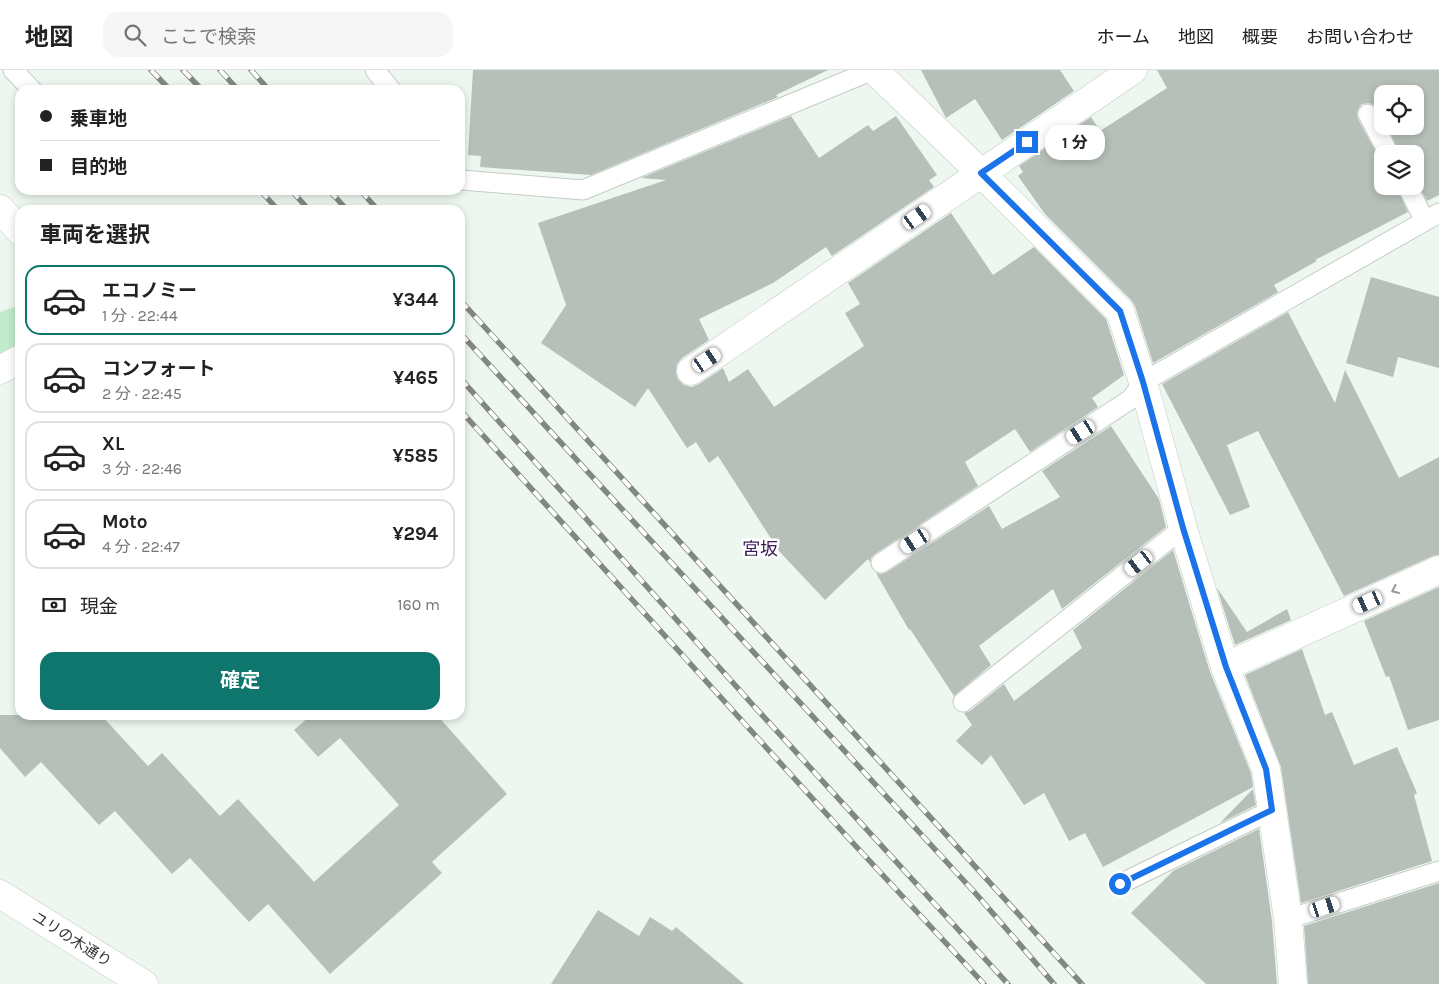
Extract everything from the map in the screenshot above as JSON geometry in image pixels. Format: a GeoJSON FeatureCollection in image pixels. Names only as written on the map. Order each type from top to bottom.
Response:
{"type":"FeatureCollection","features":[{"type":"Feature","properties":{"kind":"street"},"geometry":{"type":"LineString","coordinates":[[873,70],[981,173],[1120,311],[1143,382],[1183,528],[1226,667],[1266,769],[1288,919],[1293,984]]}},
{"type":"Feature","properties":{"kind":"street"},"geometry":{"type":"LineString","coordinates":[[691,371],[1133,70]]}},
{"type":"Feature","properties":{"kind":"street"},"geometry":{"type":"LineString","coordinates":[[0,208],[15,225]]}},
{"type":"Feature","properties":{"kind":"street"},"geometry":{"type":"LineString","coordinates":[[0,370],[15,362]]}},
{"type":"Feature","properties":{"kind":"street"},"geometry":{"type":"LineString","coordinates":[[1226,667],[1439,570]]}},
{"type":"Feature","properties":{"kind":"street","name":"ユリの木通り"},"geometry":{"type":"LineString","coordinates":[[0,894],[144,984]]}},
{"type":"Feature","properties":{"kind":"lane"},"geometry":{"type":"LineString","coordinates":[[13,70],[27,85]]}},
{"type":"Feature","properties":{"kind":"lane"},"geometry":{"type":"LineString","coordinates":[[376,70],[387,85]]}},
{"type":"Feature","properties":{"kind":"lane"},"geometry":{"type":"LineString","coordinates":[[465,180],[583,190],[873,70]]}},
{"type":"Feature","properties":{"kind":"lane"},"geometry":{"type":"LineString","coordinates":[[1368,114],[1384,145]]}},
{"type":"Feature","properties":{"kind":"lane"},"geometry":{"type":"LineString","coordinates":[[881,563],[1131,399],[1143,382],[1432,217],[1414,195]]}},
{"type":"Feature","properties":{"kind":"lane"},"geometry":{"type":"LineString","coordinates":[[963,702],[1183,528]]}},
{"type":"Feature","properties":{"kind":"lane"},"geometry":{"type":"LineString","coordinates":[[1120,884],[1272,810]]}},
{"type":"Feature","properties":{"kind":"lane"},"geometry":{"type":"LineString","coordinates":[[1288,919],[1439,870]]}},
{"type":"Feature","properties":{"kind":"green space"},"geometry":{"type":"Polygon","coordinates":[[[15,307],[15,346],[0,354],[0,312],[15,307]]]}},
{"type":"Feature","properties":{"kind":"building"},"geometry":{"type":"Polygon","coordinates":[[[473,70],[828,70],[776,95],[778,97],[591,175],[480,167],[481,156],[468,155],[473,70]]]}},
{"type":"Feature","properties":{"kind":"building"},"geometry":{"type":"Polygon","coordinates":[[[921,70],[1060,70],[1074,91],[1002,140],[975,99],[946,118],[921,70]]]}},
{"type":"Feature","properties":{"kind":"building"},"geometry":{"type":"Polygon","coordinates":[[[1157,70],[1439,70],[1439,195],[1427,201],[1424,195],[1424,145],[1396,145],[1391,135],[1424,135],[1424,85],[1374,85],[1374,105],[1369,103],[1362,104],[1357,113],[1358,119],[1374,148],[1374,195],[1400,195],[1408,212],[1315,260],[1317,261],[1274,285],[1278,292],[1153,363],[1135,306],[1131,300],[1045,214],[1018,176],[1023,172],[1019,166],[1091,117],[1100,131],[1167,88],[1157,70]]]}},
{"type":"Feature","properties":{"kind":"building"},"geometry":{"type":"Polygon","coordinates":[[[791,116],[819,158],[868,125],[873,131],[896,116],[937,175],[929,180],[934,187],[832,256],[826,247],[773,283],[699,319],[709,340],[682,358],[677,364],[676,373],[678,379],[684,385],[692,387],[699,384],[723,368],[729,382],[748,369],[774,407],[864,346],[845,313],[860,304],[848,283],[951,213],[993,275],[1034,247],[1106,319],[1124,375],[1092,398],[1098,407],[1030,452],[1015,429],[965,462],[978,486],[875,554],[871,558],[870,563],[868,559],[825,600],[779,551],[718,456],[709,463],[696,442],[687,448],[648,388],[635,407],[541,343],[566,305],[538,223],[666,180],[641,178],[791,116]]]}},
{"type":"Feature","properties":{"kind":"building"},"geometry":{"type":"Polygon","coordinates":[[[1371,277],[1439,297],[1439,368],[1398,357],[1393,377],[1346,363],[1371,277]]]}},
{"type":"Feature","properties":{"kind":"building"},"geometry":{"type":"Polygon","coordinates":[[[1288,312],[1335,403],[1345,370],[1399,478],[1439,457],[1439,555],[1344,596],[1258,431],[1227,445],[1250,507],[1230,515],[1162,384],[1288,312]]]}},
{"type":"Feature","properties":{"kind":"building"},"geometry":{"type":"Polygon","coordinates":[[[1111,426],[1159,499],[1166,527],[1062,609],[1053,589],[979,646],[991,665],[954,696],[909,630],[876,573],[887,572],[989,506],[1002,529],[1060,497],[1042,471],[1111,426]]]}},
{"type":"Feature","properties":{"kind":"building"},"geometry":{"type":"Polygon","coordinates":[[[1173,550],[1210,672],[1251,773],[1253,787],[1103,867],[1085,833],[1069,841],[1044,793],[1024,805],[991,755],[982,765],[956,741],[972,725],[964,713],[970,711],[1004,684],[1014,701],[1082,648],[1073,630],[1173,550]]]}},
{"type":"Feature","properties":{"kind":"building"},"geometry":{"type":"Polygon","coordinates":[[[1439,587],[1439,720],[1408,730],[1389,676],[1386,677],[1364,621],[1439,587]]]}},
{"type":"Feature","properties":{"kind":"building"},"geometry":{"type":"Polygon","coordinates":[[[1217,588],[1247,632],[1287,609],[1291,620],[1235,645],[1217,588]]]}},
{"type":"Feature","properties":{"kind":"building"},"geometry":{"type":"Polygon","coordinates":[[[1302,649],[1325,715],[1332,712],[1354,765],[1397,747],[1417,793],[1414,795],[1432,861],[1301,903],[1281,767],[1245,675],[1302,649]]]}},
{"type":"Feature","properties":{"kind":"building"},"geometry":{"type":"Polygon","coordinates":[[[0,715],[15,715],[15,720],[106,720],[148,766],[162,753],[220,816],[238,799],[314,882],[399,805],[340,738],[318,757],[294,730],[305,720],[441,720],[507,794],[432,862],[442,873],[330,974],[268,904],[249,922],[190,858],[172,874],[115,811],[99,825],[41,762],[25,777],[0,748],[0,715]]]}},
{"type":"Feature","properties":{"kind":"building"},"geometry":{"type":"Polygon","coordinates":[[[1253,789],[1256,805],[1220,823],[1253,789]]]}},
{"type":"Feature","properties":{"kind":"building"},"geometry":{"type":"Polygon","coordinates":[[[1259,829],[1272,921],[1277,984],[1206,984],[1131,913],[1173,871],[1259,829]]]}},
{"type":"Feature","properties":{"kind":"building"},"geometry":{"type":"Polygon","coordinates":[[[1439,883],[1439,984],[1308,984],[1304,926],[1439,883]]]}},
{"type":"Feature","properties":{"kind":"building"},"geometry":{"type":"Polygon","coordinates":[[[598,910],[639,936],[650,917],[672,931],[676,927],[744,984],[551,984],[598,910]]]}},
{"type":"Feature","properties":{"kind":"railway"},"geometry":{"type":"LineString","coordinates":[[151,70],[165,85]]}},
{"type":"Feature","properties":{"kind":"railway"},"geometry":{"type":"LineString","coordinates":[[183,70],[197,85]]}},
{"type":"Feature","properties":{"kind":"railway"},"geometry":{"type":"LineString","coordinates":[[220,70],[234,85]]}},
{"type":"Feature","properties":{"kind":"railway"},"geometry":{"type":"LineString","coordinates":[[251,70],[264,85]]}},
{"type":"Feature","properties":{"kind":"railway"},"geometry":{"type":"LineString","coordinates":[[264,195],[274,205]]}},
{"type":"Feature","properties":{"kind":"railway"},"geometry":{"type":"LineString","coordinates":[[296,195],[304,205]]}},
{"type":"Feature","properties":{"kind":"railway"},"geometry":{"type":"LineString","coordinates":[[334,195],[342,205]]}},
{"type":"Feature","properties":{"kind":"railway"},"geometry":{"type":"LineString","coordinates":[[364,195],[374,205]]}},
{"type":"Feature","properties":{"kind":"railway"},"geometry":{"type":"LineString","coordinates":[[465,305],[1082,984]]}},
{"type":"Feature","properties":{"kind":"railway"},"geometry":{"type":"LineString","coordinates":[[465,338],[977,895],[1054,984]]}},
{"type":"Feature","properties":{"kind":"railway"},"geometry":{"type":"LineString","coordinates":[[465,384],[752,704],[1008,984]]}},
{"type":"Feature","properties":{"kind":"railway"},"geometry":{"type":"LineString","coordinates":[[465,416],[852,842],[984,984]]}},
{"type":"Feature","properties":{"kind":"district","name":"宮坂"},"geometry":{"type":"Point","coordinates":[760,549]}},
{"type":"Feature","properties":{"kind":"route"},"geometry":{"type":"LineString","coordinates":[[1027,142],[981,173],[1120,311],[1143,382],[1183,528],[1226,667],[1266,769],[1272,810],[1120,884]]}}]}
